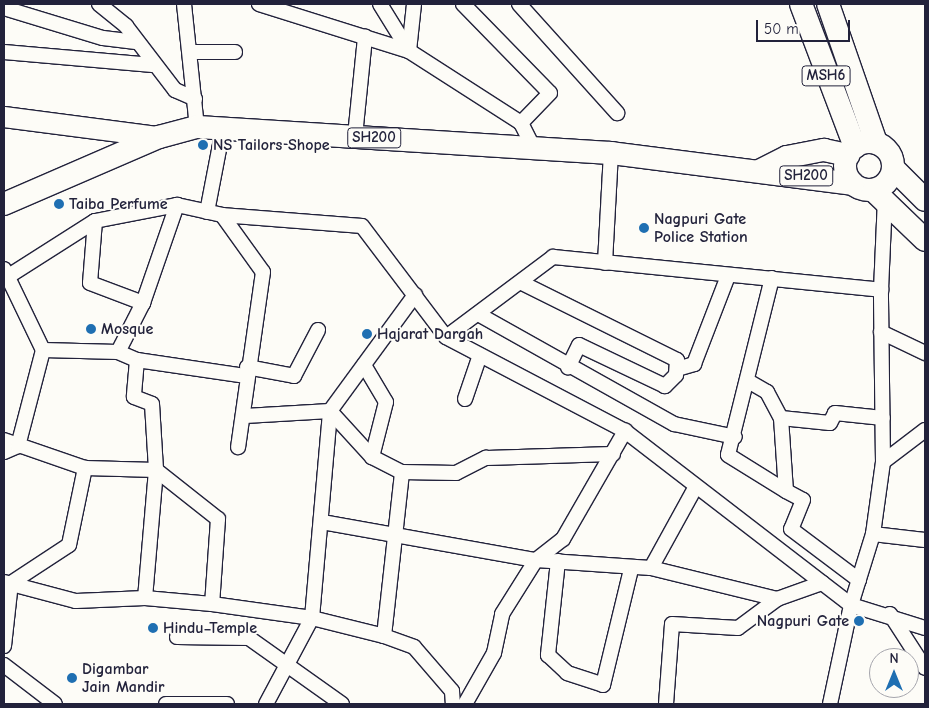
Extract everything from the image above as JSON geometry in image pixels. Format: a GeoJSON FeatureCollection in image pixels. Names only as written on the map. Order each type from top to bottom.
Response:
{"type":"FeatureCollection","features":[{"type":"Feature","properties":{"kind":"main road","name":"MSH6"},"geometry":{"type":"LineString","coordinates":[[801,4],[859,148]]}},
{"type":"Feature","properties":{"kind":"main road","name":"MSH6"},"geometry":{"type":"LineString","coordinates":[[828,4],[859,148]]}},
{"type":"Feature","properties":{"kind":"main road"},"geometry":{"type":"LineString","coordinates":[[4,117],[159,137]]}},
{"type":"Feature","properties":{"kind":"main road","name":"SH200"},"geometry":{"type":"LineString","coordinates":[[4,204],[159,137],[197,127],[612,153],[759,171],[870,191]]}},
{"type":"Feature","properties":{"kind":"main road"},"geometry":{"type":"LineString","coordinates":[[925,200],[893,168],[891,157],[859,148],[846,176],[870,191],[925,240]]}},
{"type":"Feature","properties":{"kind":"main road","name":"SH200"},"geometry":{"type":"LineString","coordinates":[[759,171],[787,157],[824,150],[859,148]]}},
{"type":"Feature","properties":{"kind":"main road"},"geometry":{"type":"LineString","coordinates":[[870,191],[886,182],[893,168]]}},
{"type":"Feature","properties":{"kind":"street"},"geometry":{"type":"LineString","coordinates":[[99,4],[136,42],[152,65],[175,90],[195,99]]}},
{"type":"Feature","properties":{"kind":"street"},"geometry":{"type":"LineString","coordinates":[[184,4],[197,127]]}},
{"type":"Feature","properties":{"kind":"street"},"geometry":{"type":"LineString","coordinates":[[259,4],[410,51],[521,123],[533,147]]}},
{"type":"Feature","properties":{"kind":"street"},"geometry":{"type":"LineString","coordinates":[[380,4],[410,51]]}},
{"type":"Feature","properties":{"kind":"street"},"geometry":{"type":"LineString","coordinates":[[410,51],[414,4]]}},
{"type":"Feature","properties":{"kind":"street"},"geometry":{"type":"LineString","coordinates":[[463,4],[550,93],[521,123]]}},
{"type":"Feature","properties":{"kind":"street"},"geometry":{"type":"LineString","coordinates":[[519,4],[618,113]]}},
{"type":"Feature","properties":{"kind":"street"},"geometry":{"type":"LineString","coordinates":[[4,8],[103,38],[136,42]]}},
{"type":"Feature","properties":{"kind":"street"},"geometry":{"type":"LineString","coordinates":[[355,136],[365,37]]}},
{"type":"Feature","properties":{"kind":"street"},"geometry":{"type":"LineString","coordinates":[[4,52],[152,65]]}},
{"type":"Feature","properties":{"kind":"street"},"geometry":{"type":"LineString","coordinates":[[190,52],[235,52]]}},
{"type":"Feature","properties":{"kind":"street"},"geometry":{"type":"LineString","coordinates":[[207,212],[223,129]]}},
{"type":"Feature","properties":{"kind":"street"},"geometry":{"type":"LineString","coordinates":[[605,262],[612,153]]}},
{"type":"Feature","properties":{"kind":"street"},"geometry":{"type":"LineString","coordinates":[[830,704],[851,606],[873,534],[883,462],[880,290],[870,191]]}},
{"type":"Feature","properties":{"kind":"street"},"geometry":{"type":"LineString","coordinates":[[118,352],[142,303],[177,205]]}},
{"type":"Feature","properties":{"kind":"street"},"geometry":{"type":"LineString","coordinates":[[18,446],[43,350],[5,274],[95,221],[177,205],[222,215],[362,226],[446,337],[625,431],[695,488],[851,606],[890,614],[925,628]]}},
{"type":"Feature","properties":{"kind":"street"},"geometry":{"type":"LineString","coordinates":[[222,215],[263,272],[246,371],[245,416],[238,447]]}},
{"type":"Feature","properties":{"kind":"street"},"geometry":{"type":"LineString","coordinates":[[95,221],[90,283],[142,303]]}},
{"type":"Feature","properties":{"kind":"street"},"geometry":{"type":"LineString","coordinates":[[446,337],[522,283],[554,257],[880,290]]}},
{"type":"Feature","properties":{"kind":"street"},"geometry":{"type":"LineString","coordinates":[[677,369],[694,364],[728,276]]}},
{"type":"Feature","properties":{"kind":"street"},"geometry":{"type":"LineString","coordinates":[[772,278],[735,436],[728,455],[803,500],[791,529],[859,580]]}},
{"type":"Feature","properties":{"kind":"street"},"geometry":{"type":"LineString","coordinates":[[522,283],[677,360],[677,369],[665,386],[579,345],[568,368]]}},
{"type":"Feature","properties":{"kind":"street"},"geometry":{"type":"LineString","coordinates":[[266,704],[286,661],[312,618],[322,522],[330,411],[415,295]]}},
{"type":"Feature","properties":{"kind":"street"},"geometry":{"type":"LineString","coordinates":[[478,314],[568,368],[674,424],[735,436]]}},
{"type":"Feature","properties":{"kind":"street"},"geometry":{"type":"LineString","coordinates":[[43,350],[118,352],[137,360],[294,376],[318,330]]}},
{"type":"Feature","properties":{"kind":"street"},"geometry":{"type":"LineString","coordinates":[[881,332],[925,353]]}},
{"type":"Feature","properties":{"kind":"street"},"geometry":{"type":"LineString","coordinates":[[464,399],[480,355]]}},
{"type":"Feature","properties":{"kind":"street"},"geometry":{"type":"LineString","coordinates":[[137,360],[134,397],[152,404],[156,470],[145,598]]}},
{"type":"Feature","properties":{"kind":"street"},"geometry":{"type":"LineString","coordinates":[[364,365],[386,402],[372,456]]}},
{"type":"Feature","properties":{"kind":"street"},"geometry":{"type":"LineString","coordinates":[[748,381],[767,392],[781,418],[786,490]]}},
{"type":"Feature","properties":{"kind":"street"},"geometry":{"type":"LineString","coordinates":[[245,416],[330,411]]}},
{"type":"Feature","properties":{"kind":"street"},"geometry":{"type":"LineString","coordinates":[[330,411],[372,456],[402,472],[456,473],[486,458],[613,454]]}},
{"type":"Feature","properties":{"kind":"street"},"geometry":{"type":"LineString","coordinates":[[781,418],[830,423],[835,413],[883,418]]}},
{"type":"Feature","properties":{"kind":"street"},"geometry":{"type":"LineString","coordinates":[[883,462],[925,430]]}},
{"type":"Feature","properties":{"kind":"street"},"geometry":{"type":"LineString","coordinates":[[465,704],[494,653],[502,614],[536,560],[563,539],[625,431]]}},
{"type":"Feature","properties":{"kind":"street"},"geometry":{"type":"LineString","coordinates":[[4,440],[85,468],[156,470],[218,519],[212,604]]}},
{"type":"Feature","properties":{"kind":"street"},"geometry":{"type":"LineString","coordinates":[[4,452],[18,446]]}},
{"type":"Feature","properties":{"kind":"street"},"geometry":{"type":"LineString","coordinates":[[8,582],[69,545],[85,468]]}},
{"type":"Feature","properties":{"kind":"street"},"geometry":{"type":"LineString","coordinates":[[384,636],[398,539],[402,472]]}},
{"type":"Feature","properties":{"kind":"street"},"geometry":{"type":"LineString","coordinates":[[651,568],[695,488]]}},
{"type":"Feature","properties":{"kind":"street"},"geometry":{"type":"LineString","coordinates":[[322,522],[398,539],[536,560],[631,569],[651,568],[777,599]]}},
{"type":"Feature","properties":{"kind":"street"},"geometry":{"type":"LineString","coordinates":[[873,534],[925,540]]}},
{"type":"Feature","properties":{"kind":"street"},"geometry":{"type":"LineString","coordinates":[[558,561],[548,655],[568,673],[603,685],[631,569]]}},
{"type":"Feature","properties":{"kind":"street"},"geometry":{"type":"LineString","coordinates":[[8,582],[76,601],[145,598],[212,604],[312,618],[384,636],[414,647],[452,691],[453,704]]}},
{"type":"Feature","properties":{"kind":"street"},"geometry":{"type":"LineString","coordinates":[[4,646],[8,582]]}},
{"type":"Feature","properties":{"kind":"street"},"geometry":{"type":"LineString","coordinates":[[666,704],[672,624],[738,628],[777,599],[822,583]]}},
{"type":"Feature","properties":{"kind":"street"},"geometry":{"type":"LineString","coordinates":[[890,614],[925,668]]}},
{"type":"Feature","properties":{"kind":"street"},"geometry":{"type":"LineString","coordinates":[[177,637],[249,638],[286,661],[342,704]]}},
{"type":"Feature","properties":{"kind":"street"},"geometry":{"type":"LineString","coordinates":[[4,665],[55,704]]}},
{"type":"Feature","properties":{"kind":"street"},"geometry":{"type":"LineString","coordinates":[[166,704],[227,704]]}},
{"type":"Feature","properties":{"kind":"place","name":"NS Tailors Shope"},"geometry":{"type":"Point","coordinates":[203,145]}},
{"type":"Feature","properties":{"kind":"place","name":"Taiba Perfume"},"geometry":{"type":"Point","coordinates":[59,204]}},
{"type":"Feature","properties":{"kind":"place","name":"Nagpuri Gate Police Station"},"geometry":{"type":"Point","coordinates":[644,228]}},
{"type":"Feature","properties":{"kind":"place","name":"Mosque"},"geometry":{"type":"Point","coordinates":[91,329]}},
{"type":"Feature","properties":{"kind":"place","name":"Hajarat Dargah"},"geometry":{"type":"Point","coordinates":[367,334]}},
{"type":"Feature","properties":{"kind":"place","name":"Nagpuri Gate"},"geometry":{"type":"Point","coordinates":[859,621]}},
{"type":"Feature","properties":{"kind":"place","name":"Hindu Temple"},"geometry":{"type":"Point","coordinates":[153,628]}},
{"type":"Feature","properties":{"kind":"place","name":"Digambar Jain Mandir"},"geometry":{"type":"Point","coordinates":[72,678]}}]}
